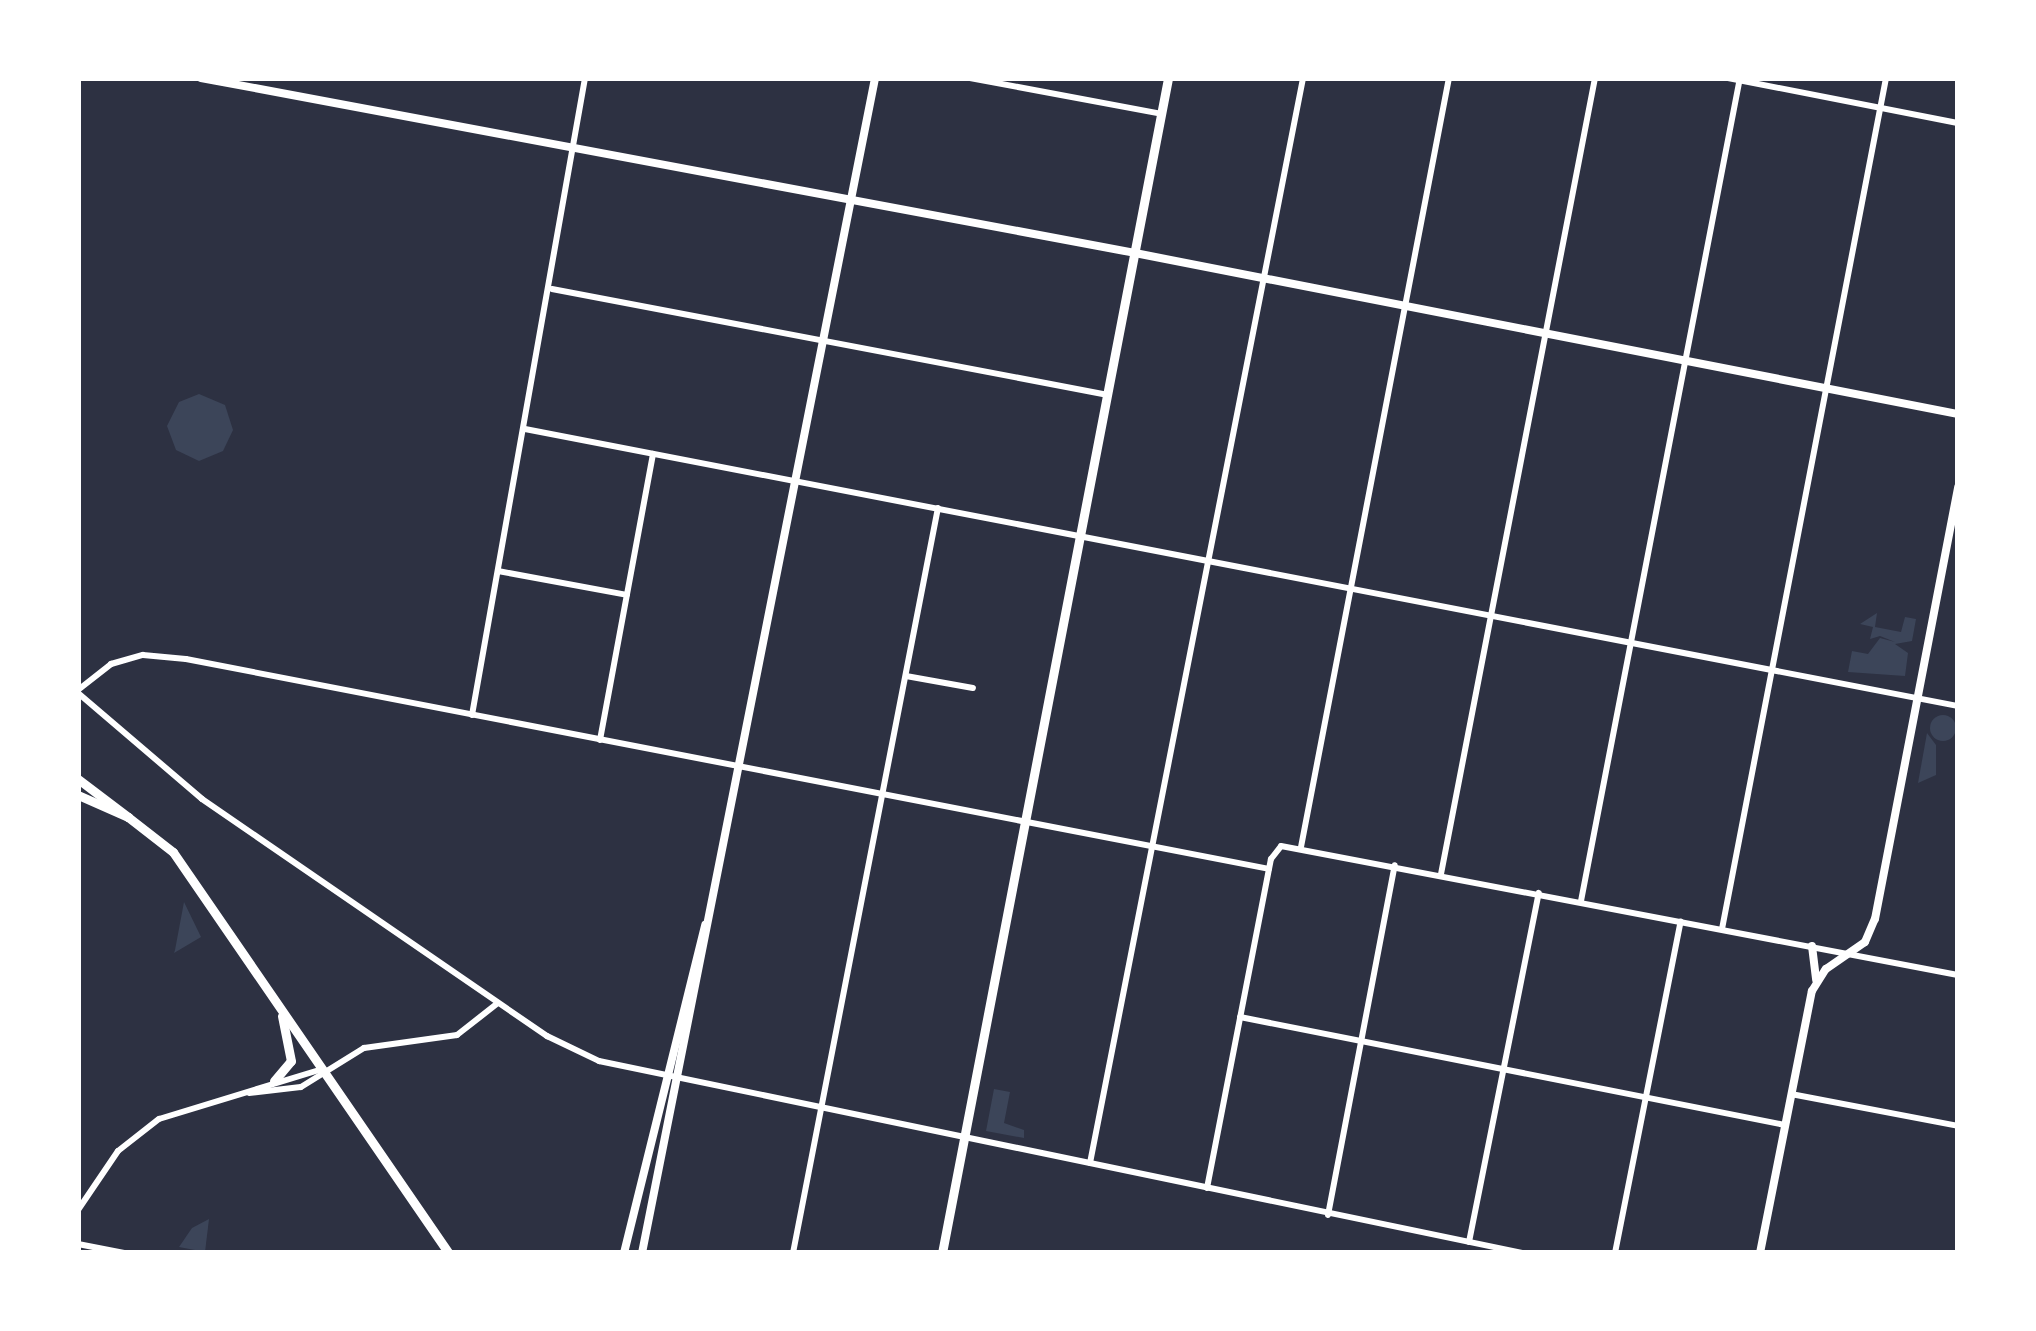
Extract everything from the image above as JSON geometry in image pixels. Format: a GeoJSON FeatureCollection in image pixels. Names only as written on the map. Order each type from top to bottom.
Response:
{"type":"FeatureCollection","features":[{"type":"Feature","properties":{"kind":"main road"},"geometry":{"type":"LineString","coordinates":[[201,78],[1136,253],[1958,414]]}},
{"type":"Feature","properties":{"kind":"main road"},"geometry":{"type":"LineString","coordinates":[[624,1253],[673,1077],[715,895],[820,340],[875,78]]}},
{"type":"Feature","properties":{"kind":"main road"},"geometry":{"type":"LineString","coordinates":[[942,1253],[1168,78]]}},
{"type":"Feature","properties":{"kind":"main road"},"geometry":{"type":"LineString","coordinates":[[1816,982],[1851,954],[1876,916],[1958,487]]}},
{"type":"Feature","properties":{"kind":"main road"},"geometry":{"type":"LineString","coordinates":[[78,779],[173,852],[449,1253]]}},
{"type":"Feature","properties":{"kind":"main road"},"geometry":{"type":"LineString","coordinates":[[78,795],[128,817]]}},
{"type":"Feature","properties":{"kind":"main road"},"geometry":{"type":"LineString","coordinates":[[1763,1253],[1816,982],[1812,946]]}},
{"type":"Feature","properties":{"kind":"main road"},"geometry":{"type":"LineString","coordinates":[[274,1081],[291,1060],[279,1005]]}},
{"type":"Feature","properties":{"kind":"main road"},"geometry":{"type":"LineString","coordinates":[[642,1253],[673,1077]]}},
{"type":"Feature","properties":{"kind":"street"},"geometry":{"type":"LineString","coordinates":[[472,716],[585,78]]}},
{"type":"Feature","properties":{"kind":"street"},"geometry":{"type":"LineString","coordinates":[[970,78],[1162,114]]}},
{"type":"Feature","properties":{"kind":"street"},"geometry":{"type":"LineString","coordinates":[[1090,1163],[1303,78]]}},
{"type":"Feature","properties":{"kind":"street"},"geometry":{"type":"LineString","coordinates":[[1301,847],[1449,78]]}},
{"type":"Feature","properties":{"kind":"street"},"geometry":{"type":"LineString","coordinates":[[1441,874],[1594,78]]}},
{"type":"Feature","properties":{"kind":"street"},"geometry":{"type":"LineString","coordinates":[[1728,78],[1958,123]]}},
{"type":"Feature","properties":{"kind":"street"},"geometry":{"type":"LineString","coordinates":[[1723,929],[1886,78]]}},
{"type":"Feature","properties":{"kind":"street"},"geometry":{"type":"LineString","coordinates":[[1581,902],[1740,79]]}},
{"type":"Feature","properties":{"kind":"street"},"geometry":{"type":"LineString","coordinates":[[551,289],[1108,395]]}},
{"type":"Feature","properties":{"kind":"street"},"geometry":{"type":"LineString","coordinates":[[525,429],[1958,706]]}},
{"type":"Feature","properties":{"kind":"street"},"geometry":{"type":"LineString","coordinates":[[600,740],[653,454]]}},
{"type":"Feature","properties":{"kind":"street"},"geometry":{"type":"LineString","coordinates":[[793,1253],[938,508]]}},
{"type":"Feature","properties":{"kind":"street"},"geometry":{"type":"LineString","coordinates":[[498,571],[627,595]]}},
{"type":"Feature","properties":{"kind":"street"},"geometry":{"type":"LineString","coordinates":[[1269,869],[152,656],[111,664],[78,691],[202,799],[578,1053],[821,1110],[1523,1253]]}},
{"type":"Feature","properties":{"kind":"street"},"geometry":{"type":"LineString","coordinates":[[906,676],[973,688]]}},
{"type":"Feature","properties":{"kind":"street"},"geometry":{"type":"LineString","coordinates":[[1207,1188],[1276,848],[1301,847],[1958,975]]}},
{"type":"Feature","properties":{"kind":"street"},"geometry":{"type":"LineString","coordinates":[[1328,1215],[1395,865]]}},
{"type":"Feature","properties":{"kind":"street"},"geometry":{"type":"LineString","coordinates":[[1469,1242],[1539,893]]}},
{"type":"Feature","properties":{"kind":"street"},"geometry":{"type":"LineString","coordinates":[[1615,1253],[1681,921]]}},
{"type":"Feature","properties":{"kind":"street"},"geometry":{"type":"LineString","coordinates":[[239,1092],[292,1091],[364,1048],[457,1035],[498,1003]]}},
{"type":"Feature","properties":{"kind":"street"},"geometry":{"type":"LineString","coordinates":[[1240,1017],[1785,1125]]}},
{"type":"Feature","properties":{"kind":"street"},"geometry":{"type":"LineString","coordinates":[[78,1210],[108,1162],[144,1129],[239,1092],[324,1069]]}},
{"type":"Feature","properties":{"kind":"street"},"geometry":{"type":"LineString","coordinates":[[1791,1094],[1958,1126]]}},
{"type":"Feature","properties":{"kind":"street"},"geometry":{"type":"LineString","coordinates":[[78,1244],[124,1253]]}},
{"type":"Feature","properties":{"kind":"shaded area"},"geometry":{"type":"Polygon","coordinates":[[[199,394],[225,405],[233,430],[223,451],[199,461],[176,450],[167,426],[179,402],[199,394]]]}},
{"type":"Feature","properties":{"kind":"shaded area"},"geometry":{"type":"Polygon","coordinates":[[[1877,613],[1875,627],[1901,632],[1905,617],[1916,619],[1912,641],[1895,644],[1908,653],[1905,676],[1848,672],[1852,651],[1868,654],[1880,638],[1895,642],[1880,636],[1870,639],[1873,627],[1860,624],[1877,613]]]}},
{"type":"Feature","properties":{"kind":"shaded area"},"geometry":{"type":"Polygon","coordinates":[[[1943,715],[1953,718],[1953,738],[1943,741],[1933,738],[1930,728],[1933,718],[1943,715]]]}},
{"type":"Feature","properties":{"kind":"shaded area"},"geometry":{"type":"Polygon","coordinates":[[[1927,733],[1936,745],[1936,775],[1918,783],[1927,733]]]}},
{"type":"Feature","properties":{"kind":"shaded area"},"geometry":{"type":"Polygon","coordinates":[[[184,902],[201,937],[174,953],[175,950],[184,902]]]}},
{"type":"Feature","properties":{"kind":"shaded area"},"geometry":{"type":"Polygon","coordinates":[[[994,1089],[1010,1092],[1004,1123],[1024,1130],[1024,1138],[986,1131],[994,1089]]]}},
{"type":"Feature","properties":{"kind":"shaded area"},"geometry":{"type":"Polygon","coordinates":[[[209,1219],[205,1252],[179,1247],[192,1228],[209,1219]]]}}]}
